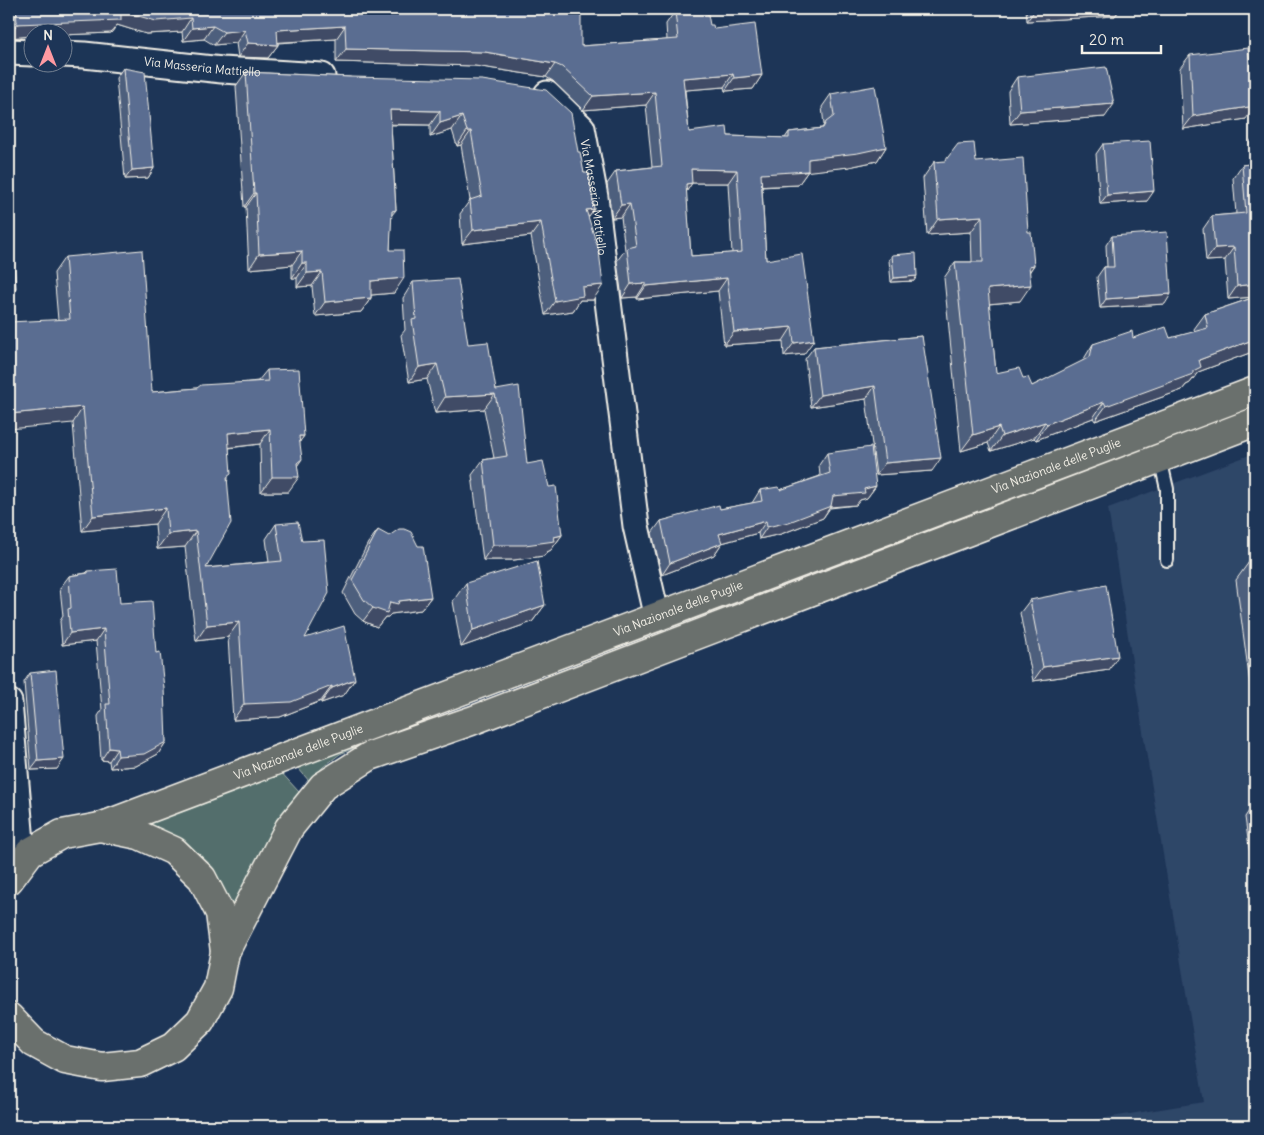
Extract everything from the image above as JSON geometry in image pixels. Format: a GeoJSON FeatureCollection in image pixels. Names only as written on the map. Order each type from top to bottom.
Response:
{"type":"FeatureCollection","features":[{"type":"Feature","properties":{"kind":"main road","name":"Via Nazionale delle Puglie"},"geometry":{"type":"LineString","coordinates":[[9,880],[20,855],[62,834],[100,827],[1255,391]]}},
{"type":"Feature","properties":{"kind":"main road","name":"Via Nazionale delle Puglie"},"geometry":{"type":"LineString","coordinates":[[9,1036],[65,1060],[102,1067],[140,1063],[173,1047],[200,1021],[214,996],[218,988],[225,952],[289,828],[322,786],[370,756],[471,721],[1255,422]]}},
{"type":"Feature","properties":{"kind":"main road","name":"Via Nazionale delle Puglie"},"geometry":{"type":"LineString","coordinates":[[100,827],[139,835],[174,851],[202,878],[220,913],[225,952]]}},
{"type":"Feature","properties":{"kind":"main road","name":"Via Nazionale delle Puglie"},"geometry":{"type":"LineString","coordinates":[[9,1017],[34,1043],[65,1060]]}},
{"type":"Feature","properties":{"kind":"street"},"geometry":{"type":"LineString","coordinates":[[9,52],[22,53]]}},
{"type":"Feature","properties":{"kind":"street","name":"Via Masseria Mattiello"},"geometry":{"type":"LineString","coordinates":[[72,54],[222,70],[340,77]]}},
{"type":"Feature","properties":{"kind":"street","name":"Via Masseria Mattiello"},"geometry":{"type":"LineString","coordinates":[[526,88],[543,91],[582,128],[595,197],[636,526],[657,618]]}},
{"type":"Feature","properties":{"kind":"street"},"geometry":{"type":"LineString","coordinates":[[9,702],[20,855]]}},
{"type":"Feature","properties":{"kind":"lane"},"geometry":{"type":"LineString","coordinates":[[1160,458],[1167,489],[1167,560]]}},
{"type":"Feature","properties":{"kind":"shaded area"},"geometry":{"type":"Polygon","coordinates":[[[1255,453],[1255,1126],[1056,1126],[1204,1102],[1108,508],[1255,453]]]}},
{"type":"Feature","properties":{"kind":"green space"},"geometry":{"type":"Polygon","coordinates":[[[764,586],[766,592],[376,738],[340,754],[309,781],[293,762],[764,586]]]}},
{"type":"Feature","properties":{"kind":"green space"},"geometry":{"type":"Polygon","coordinates":[[[278,769],[299,792],[281,819],[236,915],[145,824],[278,769]]]}},
{"type":"Feature","properties":{"kind":"building"},"geometry":{"type":"Polygon","coordinates":[[[16,9],[558,9],[558,11],[581,9],[581,46],[678,39],[675,11],[707,9],[710,25],[713,25],[714,29],[755,24],[762,75],[734,78],[733,74],[683,78],[689,132],[727,127],[728,136],[789,138],[789,132],[823,128],[826,122],[834,116],[831,94],[875,86],[886,147],[858,153],[808,159],[808,171],[761,174],[766,260],[802,254],[814,340],[794,343],[792,327],[734,332],[727,278],[646,286],[646,283],[631,284],[627,248],[636,246],[630,204],[621,205],[616,171],[662,166],[655,92],[593,96],[562,67],[555,64],[485,52],[346,49],[345,26],[277,30],[278,45],[248,43],[245,30],[224,32],[213,26],[192,28],[191,18],[156,21],[121,11],[121,20],[22,22],[22,24],[17,24],[16,9]],[[691,169],[692,183],[686,184],[691,256],[742,252],[737,170],[691,169]]]}},
{"type":"Feature","properties":{"kind":"building"},"geometry":{"type":"Polygon","coordinates":[[[1248,48],[1255,106],[1193,116],[1190,55],[1248,48]]]}},
{"type":"Feature","properties":{"kind":"building"},"geometry":{"type":"Polygon","coordinates":[[[1106,67],[1114,104],[1020,111],[1017,77],[1106,67]]]}},
{"type":"Feature","properties":{"kind":"building"},"geometry":{"type":"Polygon","coordinates":[[[123,68],[145,72],[154,168],[132,170],[123,68]]]}},
{"type":"Feature","properties":{"kind":"building"},"geometry":{"type":"Polygon","coordinates":[[[246,72],[482,80],[546,90],[571,113],[584,173],[589,173],[594,209],[586,210],[599,251],[603,285],[582,287],[583,296],[555,301],[541,222],[473,230],[470,200],[482,196],[471,131],[467,131],[462,116],[440,123],[440,111],[390,110],[396,210],[392,211],[390,250],[403,250],[404,278],[371,281],[371,298],[325,302],[322,272],[307,273],[307,263],[302,263],[302,251],[259,254],[246,72]]]}},
{"type":"Feature","properties":{"kind":"building"},"geometry":{"type":"Polygon","coordinates":[[[1150,141],[1154,191],[1107,195],[1103,144],[1150,141]]]}},
{"type":"Feature","properties":{"kind":"building"},"geometry":{"type":"Polygon","coordinates":[[[974,143],[976,162],[1023,158],[1028,232],[1031,232],[1034,265],[1029,266],[1031,285],[988,289],[996,373],[1019,368],[1023,378],[1028,377],[1032,386],[1090,357],[1093,344],[1132,331],[1133,338],[1166,327],[1170,338],[1208,328],[1205,314],[1255,297],[1255,339],[1199,360],[1201,367],[1193,371],[1193,374],[1106,406],[1104,402],[1047,424],[1045,422],[1002,436],[999,427],[973,435],[955,262],[983,262],[982,216],[938,219],[934,162],[945,161],[958,144],[974,143]]]}},
{"type":"Feature","properties":{"kind":"building"},"geometry":{"type":"Polygon","coordinates":[[[1255,163],[1255,284],[1237,286],[1234,247],[1215,248],[1212,216],[1246,213],[1242,165],[1255,163]]]}},
{"type":"Feature","properties":{"kind":"building"},"geometry":{"type":"Polygon","coordinates":[[[9,202],[16,288],[9,289],[9,202]]]}},
{"type":"Feature","properties":{"kind":"building"},"geometry":{"type":"Polygon","coordinates":[[[1167,232],[1171,294],[1106,299],[1104,267],[1114,267],[1112,236],[1167,232]]]}},
{"type":"Feature","properties":{"kind":"building"},"geometry":{"type":"Polygon","coordinates":[[[142,250],[152,392],[197,388],[201,385],[268,381],[267,370],[299,369],[304,436],[299,436],[302,459],[297,463],[299,477],[272,477],[270,429],[228,433],[231,474],[227,477],[231,523],[206,568],[282,561],[276,524],[298,522],[302,541],[324,540],[329,593],[305,638],[344,626],[355,679],[291,702],[244,704],[239,622],[207,625],[196,531],[168,534],[166,508],[93,516],[83,407],[9,414],[9,322],[70,319],[65,257],[142,250]]]}},
{"type":"Feature","properties":{"kind":"building"},"geometry":{"type":"Polygon","coordinates":[[[916,253],[917,276],[894,278],[892,255],[916,253]]]}},
{"type":"Feature","properties":{"kind":"building"},"geometry":{"type":"Polygon","coordinates":[[[458,279],[468,344],[488,342],[496,390],[519,386],[527,464],[543,461],[549,487],[556,486],[562,535],[554,537],[555,541],[525,545],[493,545],[483,460],[507,456],[495,394],[445,397],[437,364],[419,367],[412,320],[416,319],[413,282],[458,279]]]}},
{"type":"Feature","properties":{"kind":"building"},"geometry":{"type":"Polygon","coordinates":[[[922,336],[941,458],[885,463],[875,386],[820,395],[814,347],[922,336]]]}},
{"type":"Feature","properties":{"kind":"building"},"geometry":{"type":"Polygon","coordinates":[[[871,447],[876,486],[864,489],[865,493],[833,496],[831,506],[789,522],[767,527],[766,521],[719,534],[722,543],[670,563],[661,521],[719,505],[720,509],[762,501],[760,490],[778,487],[780,490],[830,473],[827,453],[871,447]]]}},
{"type":"Feature","properties":{"kind":"building"},"geometry":{"type":"Polygon","coordinates":[[[399,529],[411,532],[418,546],[423,546],[431,597],[399,601],[398,604],[390,602],[387,613],[373,608],[364,600],[352,580],[378,530],[389,536],[399,529]]]}},
{"type":"Feature","properties":{"kind":"building"},"geometry":{"type":"Polygon","coordinates":[[[537,561],[545,605],[473,630],[466,583],[537,561]]]}},
{"type":"Feature","properties":{"kind":"building"},"geometry":{"type":"Polygon","coordinates":[[[1249,562],[1255,562],[1255,611],[1249,562]]]}},
{"type":"Feature","properties":{"kind":"building"},"geometry":{"type":"Polygon","coordinates":[[[117,569],[120,603],[152,601],[156,653],[160,652],[164,688],[166,742],[144,754],[118,756],[117,749],[109,748],[106,704],[110,704],[104,629],[70,633],[68,609],[71,608],[69,576],[88,573],[88,571],[117,569]]]}},
{"type":"Feature","properties":{"kind":"building"},"geometry":{"type":"Polygon","coordinates":[[[1106,585],[1118,656],[1043,667],[1030,600],[1106,585]]]}},
{"type":"Feature","properties":{"kind":"building"},"geometry":{"type":"Polygon","coordinates":[[[56,670],[64,759],[38,761],[30,673],[56,670]]]}}]}
